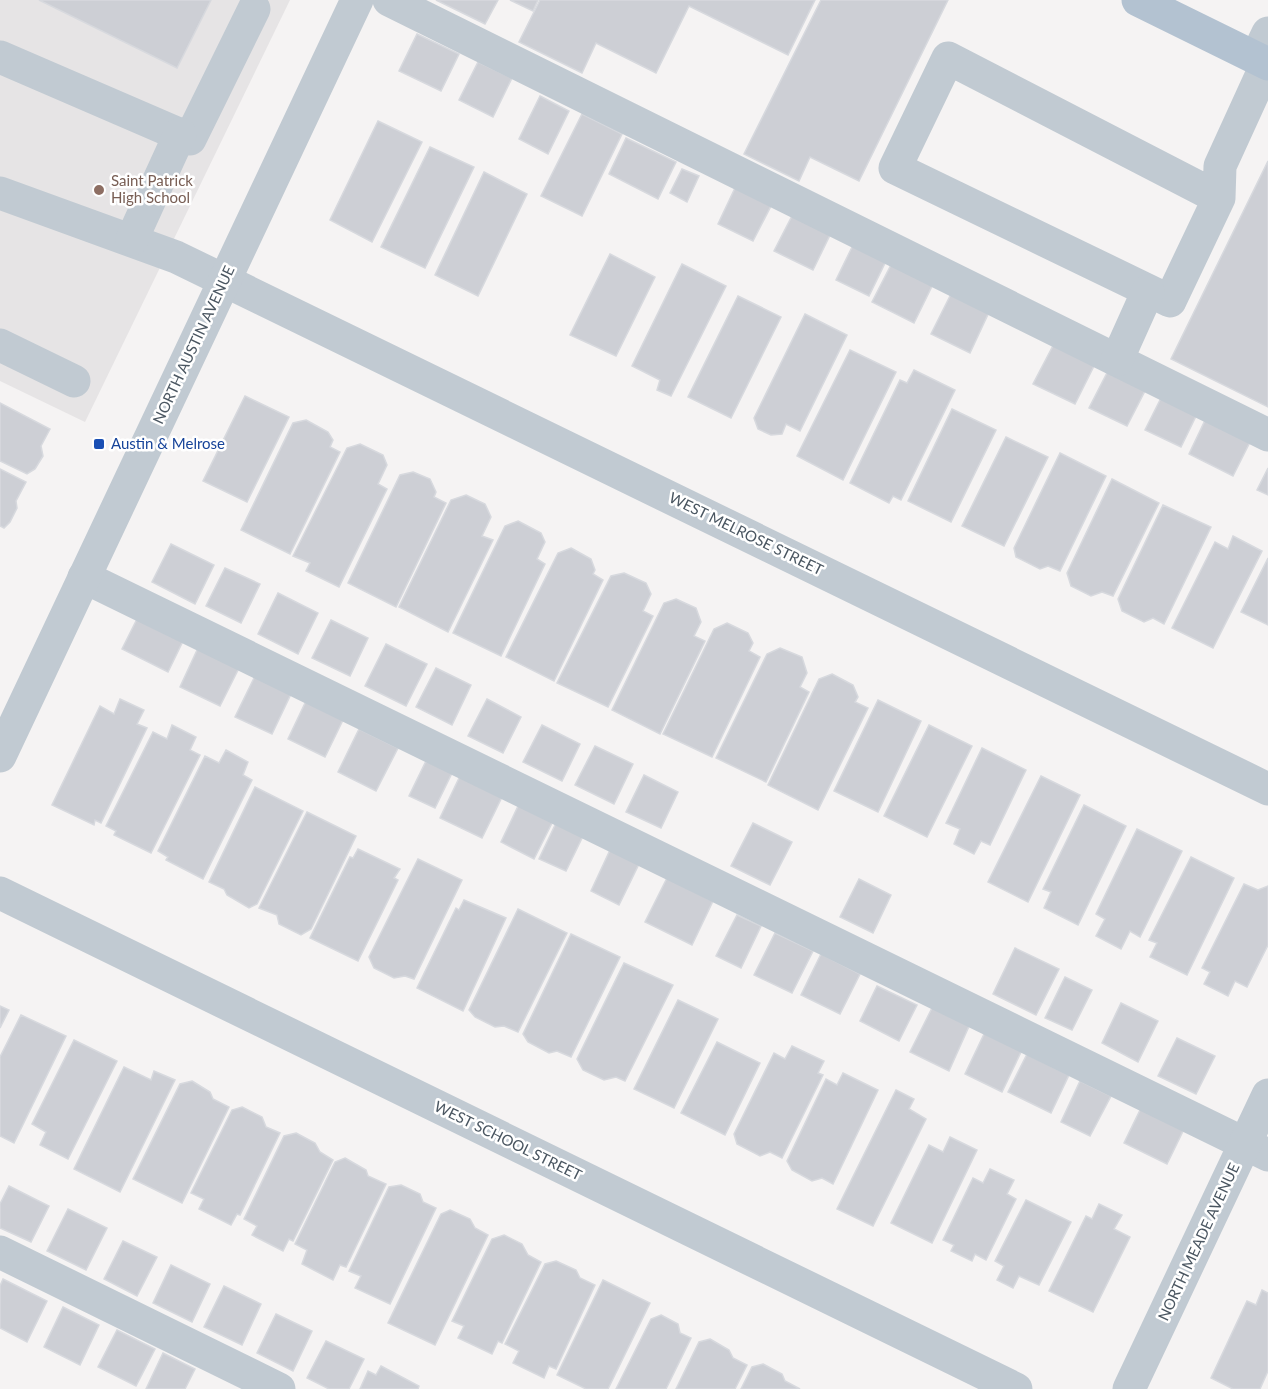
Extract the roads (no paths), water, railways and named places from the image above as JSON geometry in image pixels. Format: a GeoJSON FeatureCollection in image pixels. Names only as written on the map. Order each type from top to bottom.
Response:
{"type":"FeatureCollection","features":[{"type":"Feature","properties":{"kind":"main road"},"geometry":{"type":"LineString","coordinates":[[1138,0],[1265,54]]}},
{"type":"Feature","properties":{"kind":"street","name":"NORTH AUSTIN AVENUE"},"geometry":{"type":"LineString","coordinates":[[0,756],[357,0]]}},
{"type":"Feature","properties":{"kind":"street"},"geometry":{"type":"LineString","coordinates":[[389,0],[1268,435]]}},
{"type":"Feature","properties":{"kind":"street"},"geometry":{"type":"LineString","coordinates":[[0,57],[190,138],[254,9]]}},
{"type":"Feature","properties":{"kind":"street"},"geometry":{"type":"LineString","coordinates":[[1219,198],[948,58],[895,168],[1170,301],[1219,198],[1220,166],[1265,54]]}},
{"type":"Feature","properties":{"kind":"street"},"geometry":{"type":"LineString","coordinates":[[132,239],[180,134]]}},
{"type":"Feature","properties":{"kind":"street","name":"WEST MELROSE STREET"},"geometry":{"type":"LineString","coordinates":[[0,193],[132,239],[225,281],[1268,789]]}},
{"type":"Feature","properties":{"kind":"street"},"geometry":{"type":"LineString","coordinates":[[1117,360],[1148,291]]}},
{"type":"Feature","properties":{"kind":"street"},"geometry":{"type":"LineString","coordinates":[[0,345],[74,381]]}},
{"type":"Feature","properties":{"kind":"street"},"geometry":{"type":"LineString","coordinates":[[84,578],[1256,1150]]}},
{"type":"Feature","properties":{"kind":"street","name":"WEST SCHOOL STREET"},"geometry":{"type":"LineString","coordinates":[[0,892],[1016,1389]]}},
{"type":"Feature","properties":{"kind":"street","name":"NORTH MEADE AVENUE"},"geometry":{"type":"LineString","coordinates":[[1129,1389],[1256,1150],[1268,1095]]}},
{"type":"Feature","properties":{"kind":"street"},"geometry":{"type":"LineString","coordinates":[[0,1252],[279,1389]]}},
{"type":"Feature","properties":{"kind":"place","name":"Saint Patrick High School"},"geometry":{"type":"Point","coordinates":[99,190]}},
{"type":"Feature","properties":{"kind":"place","name":"Austin & Melrose"},"geometry":{"type":"Point","coordinates":[99,444]}}]}
